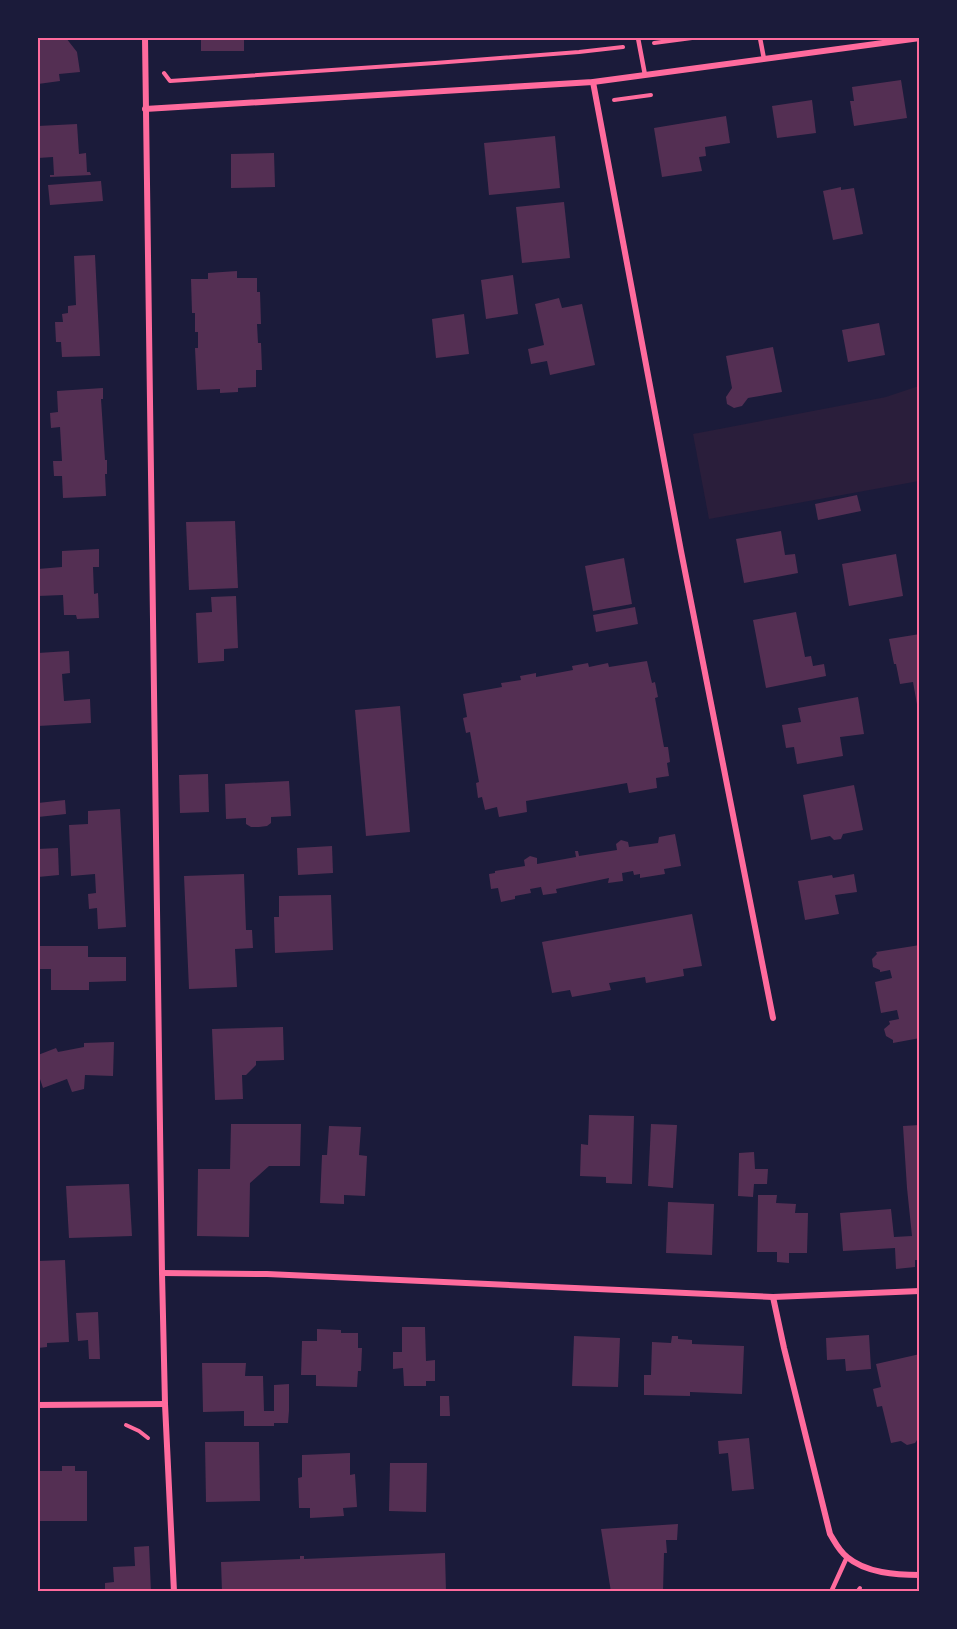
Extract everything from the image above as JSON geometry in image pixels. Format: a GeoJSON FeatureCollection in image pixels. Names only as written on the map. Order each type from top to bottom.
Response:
{"type":"FeatureCollection","features":[{"type":"Feature","properties":{"kind":"street"},"geometry":{"type":"LineString","coordinates":[[145,38],[162,1273],[165,1404],[174,1592]]}},
{"type":"Feature","properties":{"kind":"street"},"geometry":{"type":"LineString","coordinates":[[145,109],[593,82],[920,38]]}},
{"type":"Feature","properties":{"kind":"street"},"geometry":{"type":"LineString","coordinates":[[593,82],[678,539],[773,1018]]}},
{"type":"Feature","properties":{"kind":"street"},"geometry":{"type":"LineString","coordinates":[[162,1273],[278,1274],[773,1297],[920,1291]]}},
{"type":"Feature","properties":{"kind":"street"},"geometry":{"type":"LineString","coordinates":[[773,1297],[830,1534],[838,1548],[860,1565],[880,1571],[920,1575]]}},
{"type":"Feature","properties":{"kind":"street"},"geometry":{"type":"LineString","coordinates":[[38,1406],[165,1404]]}},
{"type":"Feature","properties":{"kind":"lane"},"geometry":{"type":"LineString","coordinates":[[638,38],[645,75]]}},
{"type":"Feature","properties":{"kind":"lane"},"geometry":{"type":"LineString","coordinates":[[760,38],[764,59]]}},
{"type":"Feature","properties":{"kind":"lane"},"geometry":{"type":"LineString","coordinates":[[831,1592],[847,1557]]}},
{"type":"Feature","properties":{"kind":"path"},"geometry":{"type":"LineString","coordinates":[[158,66],[170,81],[557,54],[692,38]]}},
{"type":"Feature","properties":{"kind":"shaded area"},"geometry":{"type":"Polygon","coordinates":[[[919,386],[919,481],[709,519],[693,434],[886,397],[919,386]]]}},
{"type":"Feature","properties":{"kind":"building"},"geometry":{"type":"Polygon","coordinates":[[[38,38],[66,38],[77,52],[80,72],[59,74],[60,81],[38,84],[38,38]]]}},
{"type":"Feature","properties":{"kind":"building"},"geometry":{"type":"Polygon","coordinates":[[[201,38],[244,38],[244,51],[201,51],[201,38]]]}},
{"type":"Feature","properties":{"kind":"building"},"geometry":{"type":"Polygon","coordinates":[[[901,80],[907,118],[854,126],[850,101],[854,101],[852,87],[901,80]]]}},
{"type":"Feature","properties":{"kind":"building"},"geometry":{"type":"Polygon","coordinates":[[[812,100],[816,133],[777,138],[772,106],[812,100]]]}},
{"type":"Feature","properties":{"kind":"building"},"geometry":{"type":"Polygon","coordinates":[[[726,116],[730,143],[705,147],[706,156],[699,157],[702,171],[662,177],[654,128],[726,116]]]}},
{"type":"Feature","properties":{"kind":"building"},"geometry":{"type":"Polygon","coordinates":[[[77,124],[79,154],[86,153],[87,172],[91,175],[50,177],[54,175],[53,157],[38,158],[38,126],[77,124]]]}},
{"type":"Feature","properties":{"kind":"building"},"geometry":{"type":"Polygon","coordinates":[[[555,136],[560,188],[489,195],[484,143],[555,136]]]}},
{"type":"Feature","properties":{"kind":"building"},"geometry":{"type":"Polygon","coordinates":[[[274,153],[275,187],[231,188],[231,154],[274,153]]]}},
{"type":"Feature","properties":{"kind":"building"},"geometry":{"type":"Polygon","coordinates":[[[101,181],[103,201],[50,205],[48,185],[101,181]]]}},
{"type":"Feature","properties":{"kind":"building"},"geometry":{"type":"Polygon","coordinates":[[[841,187],[841,190],[854,188],[863,234],[833,240],[823,191],[841,187]]]}},
{"type":"Feature","properties":{"kind":"building"},"geometry":{"type":"Polygon","coordinates":[[[564,202],[570,258],[522,263],[516,207],[564,202]]]}},
{"type":"Feature","properties":{"kind":"building"},"geometry":{"type":"Polygon","coordinates":[[[95,255],[100,356],[62,357],[61,342],[56,342],[55,322],[63,322],[62,314],[68,313],[68,306],[76,305],[74,256],[95,255]]]}},
{"type":"Feature","properties":{"kind":"building"},"geometry":{"type":"Polygon","coordinates":[[[237,271],[237,278],[257,278],[261,324],[257,324],[258,343],[261,343],[262,370],[256,370],[256,387],[238,388],[238,392],[220,393],[220,389],[197,390],[195,348],[198,348],[198,332],[195,332],[195,313],[192,313],[191,279],[208,279],[208,273],[237,271]]]}},
{"type":"Feature","properties":{"kind":"building"},"geometry":{"type":"Polygon","coordinates":[[[513,275],[518,314],[486,319],[481,280],[513,275]]]}},
{"type":"Feature","properties":{"kind":"building"},"geometry":{"type":"Polygon","coordinates":[[[559,298],[562,308],[582,304],[595,365],[550,375],[547,361],[531,364],[528,349],[544,345],[535,304],[559,298]]]}},
{"type":"Feature","properties":{"kind":"building"},"geometry":{"type":"Polygon","coordinates":[[[464,314],[469,354],[436,358],[432,319],[464,314]]]}},
{"type":"Feature","properties":{"kind":"building"},"geometry":{"type":"Polygon","coordinates":[[[879,323],[885,355],[848,362],[842,330],[879,323]]]}},
{"type":"Feature","properties":{"kind":"building"},"geometry":{"type":"Polygon","coordinates":[[[773,347],[782,392],[748,398],[742,406],[734,408],[727,404],[726,397],[732,388],[726,356],[773,347]]]}},
{"type":"Feature","properties":{"kind":"building"},"geometry":{"type":"Polygon","coordinates":[[[103,388],[103,399],[101,399],[105,460],[107,460],[106,496],[63,498],[62,476],[54,476],[53,461],[62,461],[60,427],[51,428],[50,413],[58,412],[57,391],[103,388]]]}},
{"type":"Feature","properties":{"kind":"building"},"geometry":{"type":"Polygon","coordinates":[[[857,495],[861,511],[818,520],[815,504],[857,495]]]}},
{"type":"Feature","properties":{"kind":"building"},"geometry":{"type":"Polygon","coordinates":[[[235,521],[238,588],[189,590],[186,522],[235,521]]]}},
{"type":"Feature","properties":{"kind":"building"},"geometry":{"type":"Polygon","coordinates":[[[781,531],[785,555],[795,554],[798,573],[744,583],[736,539],[781,531]]]}},
{"type":"Feature","properties":{"kind":"building"},"geometry":{"type":"Polygon","coordinates":[[[99,549],[99,567],[93,567],[94,594],[98,593],[99,618],[77,619],[76,615],[64,615],[63,595],[38,596],[38,569],[62,567],[62,551],[99,549]]]}},
{"type":"Feature","properties":{"kind":"building"},"geometry":{"type":"Polygon","coordinates":[[[896,554],[903,596],[849,606],[842,564],[896,554]]]}},
{"type":"Feature","properties":{"kind":"building"},"geometry":{"type":"Polygon","coordinates":[[[624,558],[632,604],[593,611],[585,566],[624,558]]]}},
{"type":"Feature","properties":{"kind":"building"},"geometry":{"type":"Polygon","coordinates":[[[236,596],[238,648],[224,649],[224,661],[198,663],[196,613],[212,612],[211,597],[236,596]]]}},
{"type":"Feature","properties":{"kind":"building"},"geometry":{"type":"Polygon","coordinates":[[[635,607],[638,624],[596,632],[593,615],[635,607]]]}},
{"type":"Feature","properties":{"kind":"building"},"geometry":{"type":"Polygon","coordinates":[[[796,612],[805,657],[811,656],[813,666],[824,664],[826,676],[766,688],[753,620],[796,612]]]}},
{"type":"Feature","properties":{"kind":"building"},"geometry":{"type":"Polygon","coordinates":[[[920,634],[920,710],[918,710],[913,682],[900,684],[889,639],[920,634]]]}},
{"type":"Feature","properties":{"kind":"building"},"geometry":{"type":"Polygon","coordinates":[[[69,651],[70,673],[62,674],[64,701],[90,699],[91,723],[38,726],[38,653],[69,651]]]}},
{"type":"Feature","properties":{"kind":"building"},"geometry":{"type":"Polygon","coordinates":[[[647,661],[652,683],[655,682],[658,697],[655,698],[664,747],[668,747],[670,762],[667,763],[669,776],[656,778],[657,788],[629,793],[627,783],[526,801],[527,812],[499,817],[497,807],[485,810],[482,797],[478,798],[476,783],[479,782],[470,732],[466,733],[463,718],[467,717],[463,694],[502,687],[501,683],[521,680],[520,676],[536,673],[536,677],[573,670],[572,666],[588,663],[589,667],[608,663],[609,667],[647,661]]]}},
{"type":"Feature","properties":{"kind":"building"},"geometry":{"type":"Polygon","coordinates":[[[858,697],[864,734],[840,737],[843,756],[797,764],[794,747],[786,748],[782,725],[801,722],[798,708],[858,697]]]}},
{"type":"Feature","properties":{"kind":"building"},"geometry":{"type":"Polygon","coordinates":[[[400,706],[410,832],[366,836],[355,710],[400,706]]]}},
{"type":"Feature","properties":{"kind":"building"},"geometry":{"type":"Polygon","coordinates":[[[208,774],[209,812],[180,813],[179,775],[208,774]]]}},
{"type":"Feature","properties":{"kind":"building"},"geometry":{"type":"Polygon","coordinates":[[[289,781],[291,816],[271,817],[271,823],[259,827],[246,824],[246,818],[226,819],[225,784],[289,781]]]}},
{"type":"Feature","properties":{"kind":"building"},"geometry":{"type":"Polygon","coordinates":[[[854,785],[863,830],[843,834],[841,839],[834,840],[830,836],[811,840],[803,795],[854,785]]]}},
{"type":"Feature","properties":{"kind":"building"},"geometry":{"type":"Polygon","coordinates":[[[65,800],[66,814],[38,817],[38,803],[65,800]]]}},
{"type":"Feature","properties":{"kind":"building"},"geometry":{"type":"Polygon","coordinates":[[[120,809],[126,927],[98,929],[97,908],[89,909],[88,894],[96,893],[95,874],[71,876],[69,825],[88,824],[88,811],[120,809]]]}},
{"type":"Feature","properties":{"kind":"building"},"geometry":{"type":"Polygon","coordinates":[[[675,834],[681,866],[664,869],[665,874],[640,878],[640,874],[634,875],[633,871],[622,873],[623,881],[608,883],[609,878],[556,889],[557,893],[543,895],[541,887],[530,889],[531,893],[515,896],[515,899],[501,902],[498,888],[491,889],[489,874],[525,866],[524,860],[530,856],[537,858],[537,864],[576,857],[575,851],[578,851],[579,856],[617,850],[616,844],[621,840],[628,842],[629,847],[658,843],[659,837],[675,834]]]}},
{"type":"Feature","properties":{"kind":"building"},"geometry":{"type":"Polygon","coordinates":[[[332,846],[333,873],[298,875],[297,848],[332,846]]]}},
{"type":"Feature","properties":{"kind":"building"},"geometry":{"type":"Polygon","coordinates":[[[58,848],[59,875],[38,877],[38,849],[58,848]]]}},
{"type":"Feature","properties":{"kind":"building"},"geometry":{"type":"Polygon","coordinates":[[[244,874],[246,930],[252,930],[253,948],[235,949],[237,987],[189,989],[184,876],[244,874]]]}},
{"type":"Feature","properties":{"kind":"building"},"geometry":{"type":"Polygon","coordinates":[[[854,874],[857,892],[835,895],[839,914],[805,920],[798,881],[854,874]]]}},
{"type":"Feature","properties":{"kind":"building"},"geometry":{"type":"Polygon","coordinates":[[[331,895],[333,950],[275,953],[274,917],[279,917],[279,896],[331,895]]]}},
{"type":"Feature","properties":{"kind":"building"},"geometry":{"type":"Polygon","coordinates":[[[692,914],[702,966],[683,969],[684,976],[646,983],[645,977],[609,983],[611,990],[572,997],[570,990],[552,993],[542,942],[692,914]]]}},
{"type":"Feature","properties":{"kind":"building"},"geometry":{"type":"Polygon","coordinates":[[[920,945],[920,1038],[893,1043],[893,1040],[886,1036],[884,1029],[890,1024],[889,1021],[899,1019],[897,1010],[881,1013],[875,982],[892,978],[890,970],[880,972],[873,967],[872,959],[877,954],[876,952],[920,945]]]}},
{"type":"Feature","properties":{"kind":"building"},"geometry":{"type":"Polygon","coordinates":[[[38,946],[88,946],[88,957],[126,957],[126,981],[89,982],[89,990],[51,990],[51,969],[38,969],[38,946]]]}},
{"type":"Feature","properties":{"kind":"building"},"geometry":{"type":"Polygon","coordinates":[[[283,1027],[284,1060],[256,1061],[256,1065],[246,1075],[242,1075],[243,1099],[215,1100],[212,1029],[283,1027]]]}},
{"type":"Feature","properties":{"kind":"building"},"geometry":{"type":"Polygon","coordinates":[[[114,1042],[113,1076],[85,1075],[84,1089],[72,1092],[67,1079],[43,1088],[38,1073],[38,1055],[56,1048],[58,1052],[84,1047],[84,1043],[114,1042]]]}},
{"type":"Feature","properties":{"kind":"building"},"geometry":{"type":"Polygon","coordinates":[[[589,1115],[634,1116],[632,1184],[606,1183],[606,1177],[580,1176],[581,1144],[588,1145],[589,1115]]]}},
{"type":"Feature","properties":{"kind":"building"},"geometry":{"type":"Polygon","coordinates":[[[231,1124],[301,1124],[300,1166],[269,1166],[250,1183],[249,1237],[197,1236],[198,1169],[230,1169],[231,1124]]]}},
{"type":"Feature","properties":{"kind":"building"},"geometry":{"type":"Polygon","coordinates":[[[651,1124],[677,1125],[673,1188],[648,1186],[651,1124]]]}},
{"type":"Feature","properties":{"kind":"building"},"geometry":{"type":"Polygon","coordinates":[[[920,1125],[920,1260],[915,1260],[915,1267],[896,1269],[895,1248],[843,1251],[840,1213],[891,1209],[894,1237],[912,1236],[903,1126],[920,1125]]]}},
{"type":"Feature","properties":{"kind":"building"},"geometry":{"type":"Polygon","coordinates":[[[329,1126],[361,1127],[359,1155],[367,1156],[365,1196],[344,1195],[344,1204],[320,1203],[322,1155],[327,1155],[329,1126]]]}},
{"type":"Feature","properties":{"kind":"building"},"geometry":{"type":"Polygon","coordinates":[[[754,1152],[755,1169],[768,1169],[767,1184],[754,1184],[753,1197],[738,1196],[739,1153],[754,1152]]]}},
{"type":"Feature","properties":{"kind":"building"},"geometry":{"type":"Polygon","coordinates":[[[129,1184],[132,1236],[69,1238],[66,1186],[129,1184]]]}},
{"type":"Feature","properties":{"kind":"building"},"geometry":{"type":"Polygon","coordinates":[[[758,1195],[777,1195],[776,1203],[796,1204],[795,1213],[808,1213],[807,1253],[789,1253],[789,1263],[777,1262],[777,1252],[757,1252],[758,1195]]]}},
{"type":"Feature","properties":{"kind":"building"},"geometry":{"type":"Polygon","coordinates":[[[668,1202],[714,1204],[712,1255],[666,1253],[668,1202]]]}},
{"type":"Feature","properties":{"kind":"building"},"geometry":{"type":"Polygon","coordinates":[[[65,1260],[69,1342],[47,1343],[47,1347],[38,1348],[38,1261],[65,1260]]]}},
{"type":"Feature","properties":{"kind":"building"},"geometry":{"type":"Polygon","coordinates":[[[98,1312],[100,1359],[89,1359],[88,1340],[78,1341],[76,1313],[98,1312]]]}},
{"type":"Feature","properties":{"kind":"building"},"geometry":{"type":"Polygon","coordinates":[[[402,1327],[425,1327],[426,1361],[435,1360],[435,1381],[426,1381],[426,1386],[404,1386],[403,1368],[393,1369],[393,1352],[402,1352],[402,1327]]]}},
{"type":"Feature","properties":{"kind":"building"},"geometry":{"type":"Polygon","coordinates":[[[317,1329],[358,1333],[358,1348],[362,1348],[361,1371],[358,1371],[357,1387],[316,1386],[316,1375],[301,1375],[302,1341],[317,1341],[317,1329]]]}},
{"type":"Feature","properties":{"kind":"building"},"geometry":{"type":"Polygon","coordinates":[[[869,1335],[871,1369],[846,1371],[845,1359],[827,1360],[826,1338],[869,1335]]]}},
{"type":"Feature","properties":{"kind":"building"},"geometry":{"type":"Polygon","coordinates":[[[574,1336],[620,1338],[618,1387],[572,1386],[574,1336]]]}},
{"type":"Feature","properties":{"kind":"building"},"geometry":{"type":"Polygon","coordinates":[[[672,1336],[692,1340],[692,1344],[744,1346],[742,1394],[690,1392],[690,1396],[644,1395],[644,1375],[651,1375],[652,1342],[671,1343],[672,1336]]]}},
{"type":"Feature","properties":{"kind":"building"},"geometry":{"type":"Polygon","coordinates":[[[920,1354],[920,1430],[917,1430],[919,1437],[915,1443],[907,1445],[901,1441],[891,1443],[882,1406],[877,1407],[873,1389],[881,1387],[876,1364],[920,1354]]]}},
{"type":"Feature","properties":{"kind":"building"},"geometry":{"type":"Polygon","coordinates":[[[202,1363],[246,1363],[245,1376],[263,1376],[264,1411],[274,1411],[274,1385],[289,1384],[288,1423],[274,1423],[274,1426],[244,1426],[244,1411],[203,1412],[202,1363]]]}},
{"type":"Feature","properties":{"kind":"building"},"geometry":{"type":"Polygon","coordinates":[[[440,1396],[449,1396],[450,1416],[440,1416],[440,1396]]]}},
{"type":"Feature","properties":{"kind":"building"},"geometry":{"type":"Polygon","coordinates":[[[749,1438],[754,1489],[732,1491],[728,1453],[719,1454],[718,1441],[749,1438]]]}},
{"type":"Feature","properties":{"kind":"building"},"geometry":{"type":"Polygon","coordinates":[[[205,1442],[259,1442],[260,1501],[206,1502],[205,1442]]]}},
{"type":"Feature","properties":{"kind":"building"},"geometry":{"type":"Polygon","coordinates":[[[350,1453],[350,1475],[355,1474],[357,1507],[343,1508],[344,1516],[310,1518],[310,1508],[299,1508],[298,1478],[302,1477],[302,1455],[350,1453]]]}},
{"type":"Feature","properties":{"kind":"building"},"geometry":{"type":"Polygon","coordinates":[[[390,1463],[427,1463],[426,1512],[389,1511],[390,1463]]]}},
{"type":"Feature","properties":{"kind":"building"},"geometry":{"type":"Polygon","coordinates":[[[62,1466],[75,1466],[75,1471],[87,1471],[87,1521],[38,1521],[38,1471],[62,1471],[62,1466]]]}},
{"type":"Feature","properties":{"kind":"building"},"geometry":{"type":"Polygon","coordinates":[[[678,1524],[677,1540],[666,1540],[663,1592],[611,1592],[601,1529],[678,1524]]]}},
{"type":"Feature","properties":{"kind":"building"},"geometry":{"type":"Polygon","coordinates":[[[149,1546],[151,1592],[105,1592],[105,1583],[114,1582],[113,1567],[135,1566],[134,1547],[149,1546]]]}},
{"type":"Feature","properties":{"kind":"building"},"geometry":{"type":"Polygon","coordinates":[[[445,1553],[446,1592],[222,1592],[221,1562],[300,1559],[300,1556],[304,1556],[304,1559],[445,1553]]]}}]}
